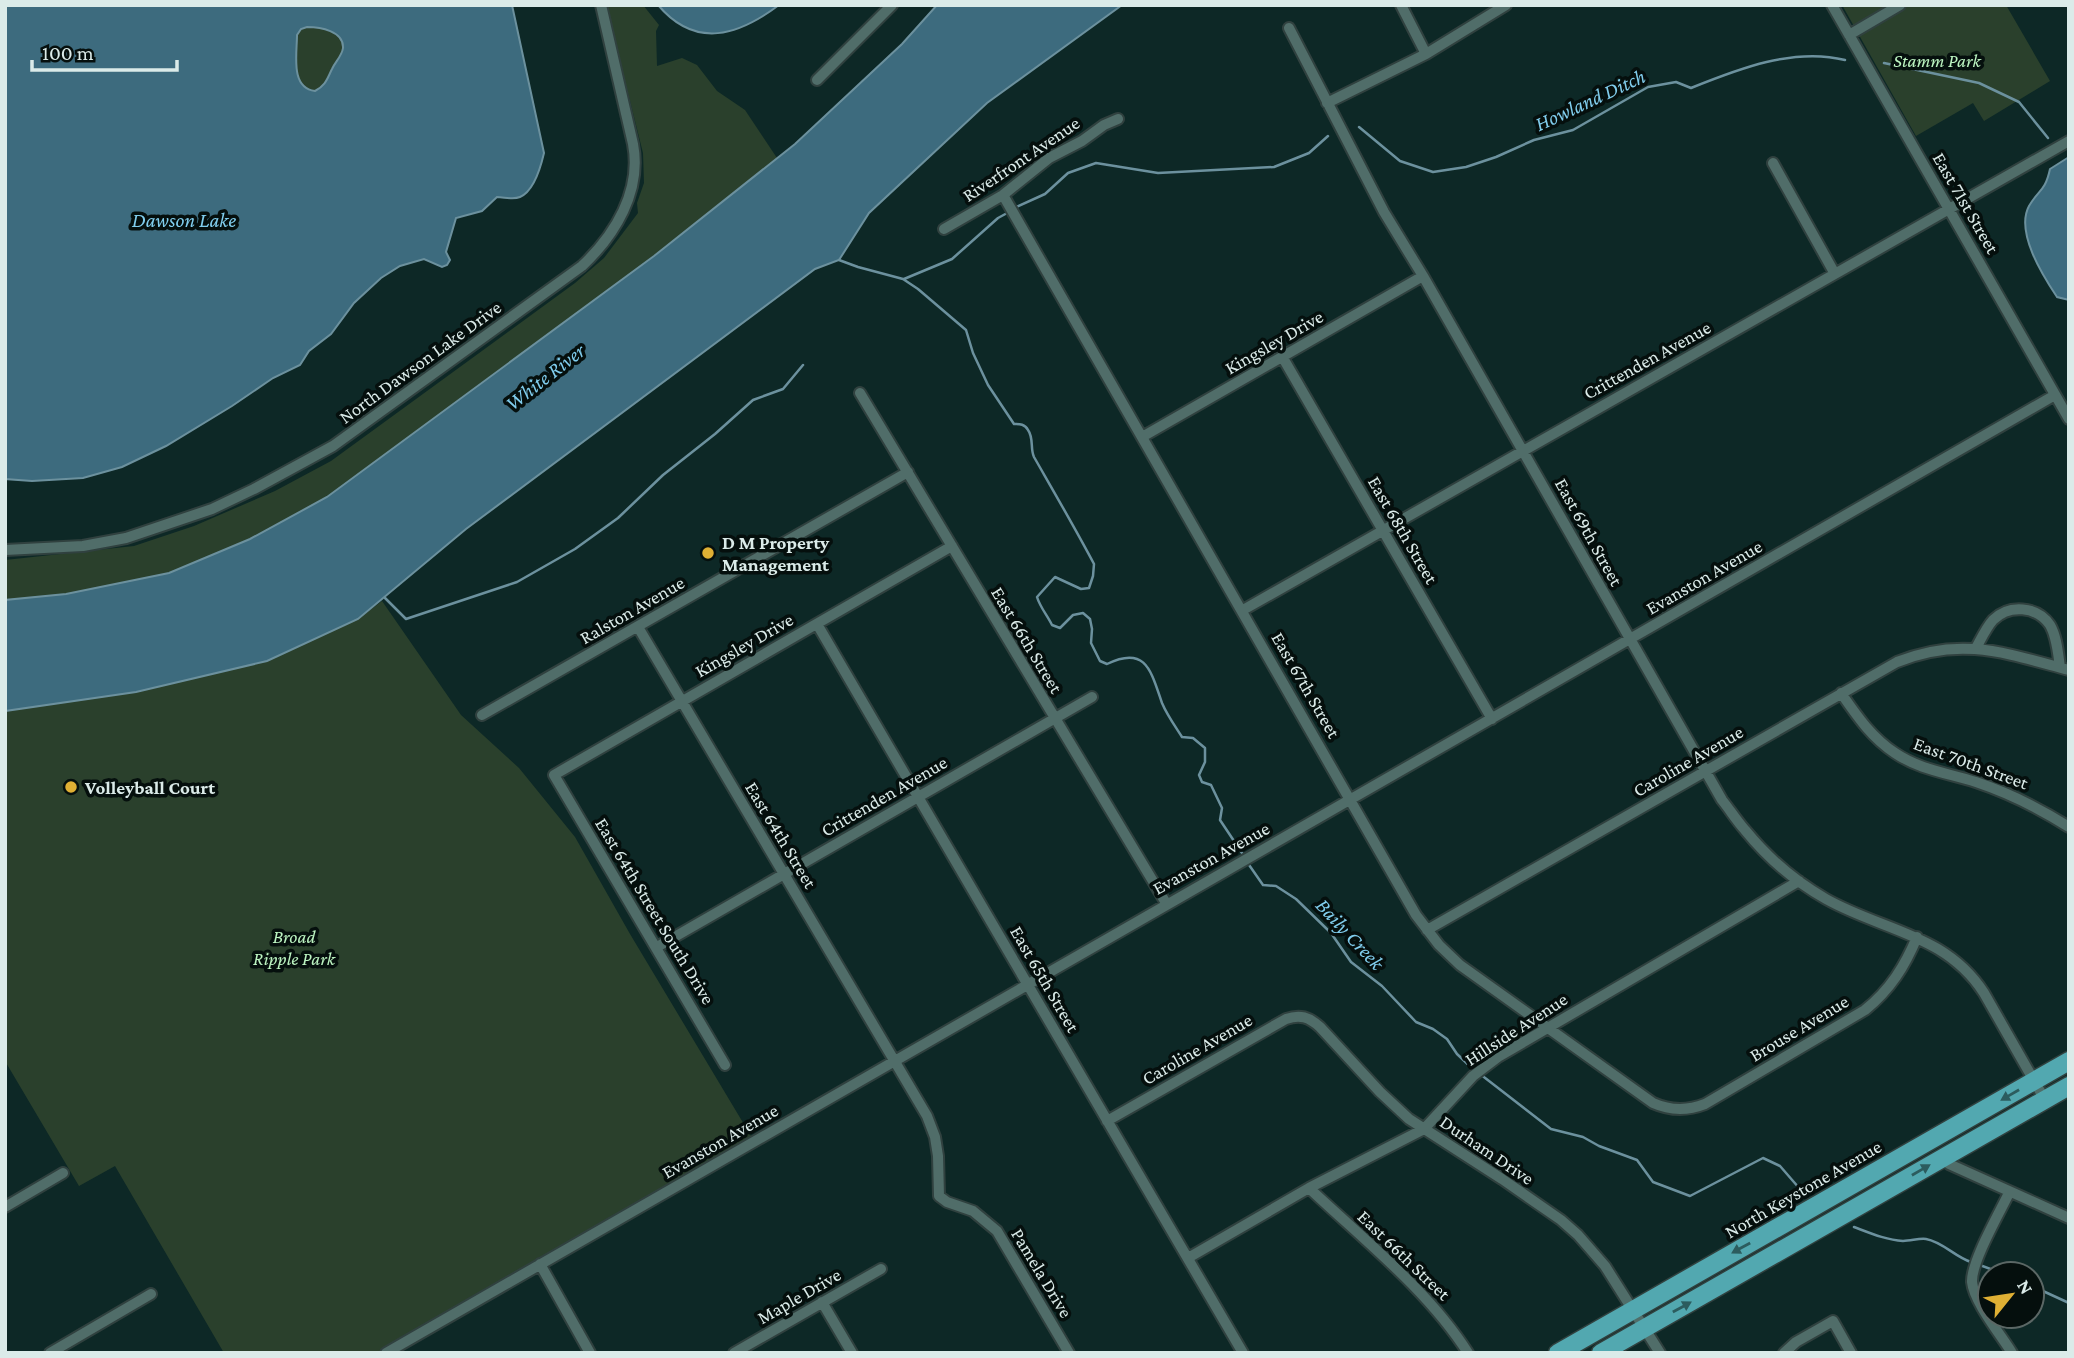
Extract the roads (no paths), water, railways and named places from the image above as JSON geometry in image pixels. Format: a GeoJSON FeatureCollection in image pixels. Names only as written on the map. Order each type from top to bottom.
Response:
{"type":"FeatureCollection","features":[{"type":"Feature","properties":{"kind":"main road","name":"North Keystone Avenue"},"geometry":{"type":"LineString","coordinates":[[1601,1353],[1639,1319],[1800,1214],[2069,1061]]}},
{"type":"Feature","properties":{"kind":"main road","name":"North Keystone Avenue"},"geometry":{"type":"LineString","coordinates":[[1558,1353],[1639,1319],[1822,1227],[2069,1086]]}},
{"type":"Feature","properties":{"kind":"street","name":"North Dawson Lake Drive"},"geometry":{"type":"LineString","coordinates":[[5,550],[83,546],[126,538],[212,509],[254,489],[312,460],[333,446],[582,267],[600,248],[620,218],[628,200],[635,166],[601,5]]}},
{"type":"Feature","properties":{"kind":"street"},"geometry":{"type":"LineString","coordinates":[[817,80],[892,5]]}},
{"type":"Feature","properties":{"kind":"street"},"geometry":{"type":"LineString","coordinates":[[1401,5],[1426,54]]}},
{"type":"Feature","properties":{"kind":"street"},"geometry":{"type":"LineString","coordinates":[[1328,103],[1426,54],[1506,5]]}},
{"type":"Feature","properties":{"kind":"street","name":"East 71st Street"},"geometry":{"type":"LineString","coordinates":[[1832,5],[2069,419]]}},
{"type":"Feature","properties":{"kind":"street"},"geometry":{"type":"LineString","coordinates":[[1849,35],[1900,5]]}},
{"type":"Feature","properties":{"kind":"street","name":"East 69th Street"},"geometry":{"type":"LineString","coordinates":[[1289,28],[1384,212],[1722,800],[1746,832],[1771,858],[1799,881],[1857,915],[1917,937],[1952,956],[1975,979],[2045,1100]]}},
{"type":"Feature","properties":{"kind":"street","name":"Riverfront Avenue"},"geometry":{"type":"LineString","coordinates":[[944,229],[1003,195],[1049,158],[1082,141],[1110,121],[1118,119]]}},
{"type":"Feature","properties":{"kind":"street","name":"Crittenden Avenue"},"geometry":{"type":"LineString","coordinates":[[1243,610],[2069,141]]}},
{"type":"Feature","properties":{"kind":"street"},"geometry":{"type":"LineString","coordinates":[[1773,163],[1835,274]]}},
{"type":"Feature","properties":{"kind":"street","name":"East 67th Street"},"geometry":{"type":"LineString","coordinates":[[1003,195],[1243,610],[1411,908],[1427,930],[1460,965],[1653,1103],[1669,1109]]}},
{"type":"Feature","properties":{"kind":"street","name":"Kingsley Drive"},"geometry":{"type":"LineString","coordinates":[[1142,437],[1423,276]]}},
{"type":"Feature","properties":{"kind":"street","name":"East 68th Street"},"geometry":{"type":"LineString","coordinates":[[1283,358],[1492,719]]}},
{"type":"Feature","properties":{"kind":"street","name":"East 66th Street"},"geometry":{"type":"LineString","coordinates":[[860,393],[1166,903]]}},
{"type":"Feature","properties":{"kind":"street","name":"Evanston Avenue"},"geometry":{"type":"LineString","coordinates":[[386,1353],[2054,395]]}},
{"type":"Feature","properties":{"kind":"street","name":"Ralston Avenue"},"geometry":{"type":"LineString","coordinates":[[482,715],[908,472]]}},
{"type":"Feature","properties":{"kind":"street","name":"Kingsley Drive"},"geometry":{"type":"LineString","coordinates":[[554,775],[952,546]]}},
{"type":"Feature","properties":{"kind":"street","name":"Caroline Avenue"},"geometry":{"type":"LineString","coordinates":[[1427,930],[1884,668],[1911,656],[1939,649],[1976,648],[2064,668],[2052,629],[2039,614],[2029,610],[2013,609],[2000,614],[1989,625],[1976,648]]}},
{"type":"Feature","properties":{"kind":"street","name":"East 65th Street"},"geometry":{"type":"LineString","coordinates":[[817,624],[1243,1353]]}},
{"type":"Feature","properties":{"kind":"street","name":"East 64th Street"},"geometry":{"type":"LineString","coordinates":[[638,627],[894,1060]]}},
{"type":"Feature","properties":{"kind":"street","name":"East 70th Street"},"geometry":{"type":"LineString","coordinates":[[1840,693],[1868,731],[1903,759],[1937,773],[1999,790],[2069,827]]}},
{"type":"Feature","properties":{"kind":"street","name":"Crittenden Avenue"},"geometry":{"type":"LineString","coordinates":[[657,947],[1092,697]]}},
{"type":"Feature","properties":{"kind":"street","name":"East 64th Street South Drive"},"geometry":{"type":"LineString","coordinates":[[554,775],[725,1065]]}},
{"type":"Feature","properties":{"kind":"street","name":"Hillside Avenue"},"geometry":{"type":"LineString","coordinates":[[1188,1258],[1309,1188],[1424,1129],[1472,1076],[1482,1069],[1546,1028],[1799,881]]}},
{"type":"Feature","properties":{"kind":"street","name":"Brouse Avenue"},"geometry":{"type":"LineString","coordinates":[[1669,1109],[1691,1109],[1705,1104],[1858,1015],[1891,985],[1906,962],[1917,937]]}},
{"type":"Feature","properties":{"kind":"street","name":"Caroline Avenue"},"geometry":{"type":"LineString","coordinates":[[1107,1121],[1286,1018],[1306,1017]]}},
{"type":"Feature","properties":{"kind":"street","name":"Durham Drive"},"geometry":{"type":"LineString","coordinates":[[1306,1017],[1320,1027],[1396,1107],[1424,1129],[1561,1220],[1593,1250],[1660,1353]]}},
{"type":"Feature","properties":{"kind":"street","name":"Pamela Drive"},"geometry":{"type":"LineString","coordinates":[[894,1060],[927,1116],[935,1137],[938,1156],[937,1192],[942,1200],[972,1211],[997,1231],[1069,1353]]}},
{"type":"Feature","properties":{"kind":"street"},"geometry":{"type":"LineString","coordinates":[[1949,1164],[2069,1218]]}},
{"type":"Feature","properties":{"kind":"street"},"geometry":{"type":"LineString","coordinates":[[5,1207],[63,1173]]}},
{"type":"Feature","properties":{"kind":"street","name":"East 66th Street"},"geometry":{"type":"LineString","coordinates":[[1309,1188],[1421,1294],[1449,1325],[1468,1353]]}},
{"type":"Feature","properties":{"kind":"street"},"geometry":{"type":"LineString","coordinates":[[2009,1193],[1973,1272],[1974,1290],[2012,1353]]}},
{"type":"Feature","properties":{"kind":"street"},"geometry":{"type":"LineString","coordinates":[[540,1264],[590,1353]]}},
{"type":"Feature","properties":{"kind":"street","name":"Maple Drive"},"geometry":{"type":"LineString","coordinates":[[734,1353],[881,1269]]}},
{"type":"Feature","properties":{"kind":"street"},"geometry":{"type":"LineString","coordinates":[[50,1353],[151,1294]]}},
{"type":"Feature","properties":{"kind":"street"},"geometry":{"type":"LineString","coordinates":[[822,1302],[852,1353]]}},
{"type":"Feature","properties":{"kind":"street"},"geometry":{"type":"LineString","coordinates":[[1784,1353],[1796,1342],[1833,1321],[1852,1353]]}},
{"type":"Feature","properties":{"kind":"water","name":"Dawson Lake"},"geometry":{"type":"Polygon","coordinates":[[[5,5],[512,5],[544,153],[536,178],[525,194],[514,198],[497,197],[482,211],[456,218],[446,252],[450,260],[447,265],[442,267],[424,259],[400,266],[381,278],[354,303],[331,334],[309,351],[300,365],[273,378],[166,446],[122,467],[83,478],[32,481],[5,479],[5,5]],[[301,29],[297,35],[298,77],[307,89],[315,91],[326,82],[343,48],[340,38],[335,34],[324,29],[301,29]]]}},
{"type":"Feature","properties":{"kind":"water"},"geometry":{"type":"Polygon","coordinates":[[[658,5],[779,5],[749,24],[733,30],[702,33],[672,19],[658,5]]]}},
{"type":"Feature","properties":{"kind":"water","name":"White River"},"geometry":{"type":"Polygon","coordinates":[[[937,5],[1122,5],[987,103],[869,213],[839,260],[815,269],[466,529],[358,619],[267,661],[136,692],[5,711],[5,600],[66,594],[169,573],[250,539],[327,497],[654,256],[795,144],[902,44],[937,5]]]}},
{"type":"Feature","properties":{"kind":"water"},"geometry":{"type":"Polygon","coordinates":[[[2069,157],[2069,300],[2057,297],[2045,278],[2032,253],[2025,228],[2029,206],[2044,186],[2050,169],[2069,157]]]}},
{"type":"Feature","properties":{"kind":"waterway","name":"Howland Ditch"},"geometry":{"type":"LineString","coordinates":[[1359,127],[1400,161],[1433,172],[1466,167],[1534,140],[1573,130],[1648,87],[1676,82],[1691,88],[1747,67],[1786,58],[1806,56],[1845,60]]}},
{"type":"Feature","properties":{"kind":"waterway","name":"Howland Ditch"},"geometry":{"type":"LineString","coordinates":[[1884,63],[1979,83],[2019,102],[2048,138]]}},
{"type":"Feature","properties":{"kind":"waterway","name":"Howland Ditch"},"geometry":{"type":"LineString","coordinates":[[1014,208],[1045,194],[1068,173],[1096,163],[1158,173],[1274,167],[1309,153],[1328,136]]}},
{"type":"Feature","properties":{"kind":"waterway","name":"Howland Ditch"},"geometry":{"type":"LineString","coordinates":[[904,279],[952,259],[998,218],[1009,212]]}},
{"type":"Feature","properties":{"kind":"waterway","name":"Baily Creek"},"geometry":{"type":"LineString","coordinates":[[839,260],[903,279],[966,330],[988,385],[1014,424],[1024,425],[1028,430],[1034,457],[1094,564],[1089,588],[1081,589],[1055,577],[1037,597],[1040,604],[1052,625],[1060,628],[1073,615],[1083,613],[1090,619],[1091,643],[1100,661],[1107,664],[1131,658],[1145,664],[1164,707],[1182,737],[1193,738],[1205,748],[1205,762],[1199,775],[1202,782],[1211,785],[1222,808],[1220,820],[1244,856]]}},
{"type":"Feature","properties":{"kind":"waterway"},"geometry":{"type":"LineString","coordinates":[[385,598],[406,619],[517,582],[575,549],[618,518],[663,475],[753,400],[783,389],[803,365]]}},
{"type":"Feature","properties":{"kind":"waterway","name":"Baily Creek"},"geometry":{"type":"LineString","coordinates":[[1247,862],[1263,885],[1276,886],[1296,899],[1331,933],[1351,962],[1382,986],[1416,1022],[1447,1039],[1457,1054],[1475,1071]]}},
{"type":"Feature","properties":{"kind":"waterway","name":"Baily Creek"},"geometry":{"type":"LineString","coordinates":[[1480,1074],[1551,1129],[1583,1137],[1637,1160],[1653,1182],[1690,1196],[1763,1158],[1780,1166],[1806,1196]]}},
{"type":"Feature","properties":{"kind":"waterway","name":"Baily Creek"},"geometry":{"type":"LineString","coordinates":[[1854,1227],[1897,1240],[1932,1241],[1971,1262]]}},
{"type":"Feature","properties":{"kind":"waterway","name":"Baily Creek"},"geometry":{"type":"LineString","coordinates":[[2046,1292],[2069,1303]]}},
{"type":"Feature","properties":{"kind":"place","name":"D M Property Management"},"geometry":{"type":"Point","coordinates":[708,553]}},
{"type":"Feature","properties":{"kind":"place","name":"Volleyball Court"},"geometry":{"type":"Point","coordinates":[71,787]}},
{"type":"Feature","properties":{"kind":"park label","name":"Stamm Park"},"geometry":{"type":"Point","coordinates":[1937,60]}},
{"type":"Feature","properties":{"kind":"park label","name":"Broad Ripple Park"},"geometry":{"type":"Point","coordinates":[294,947]}}]}
